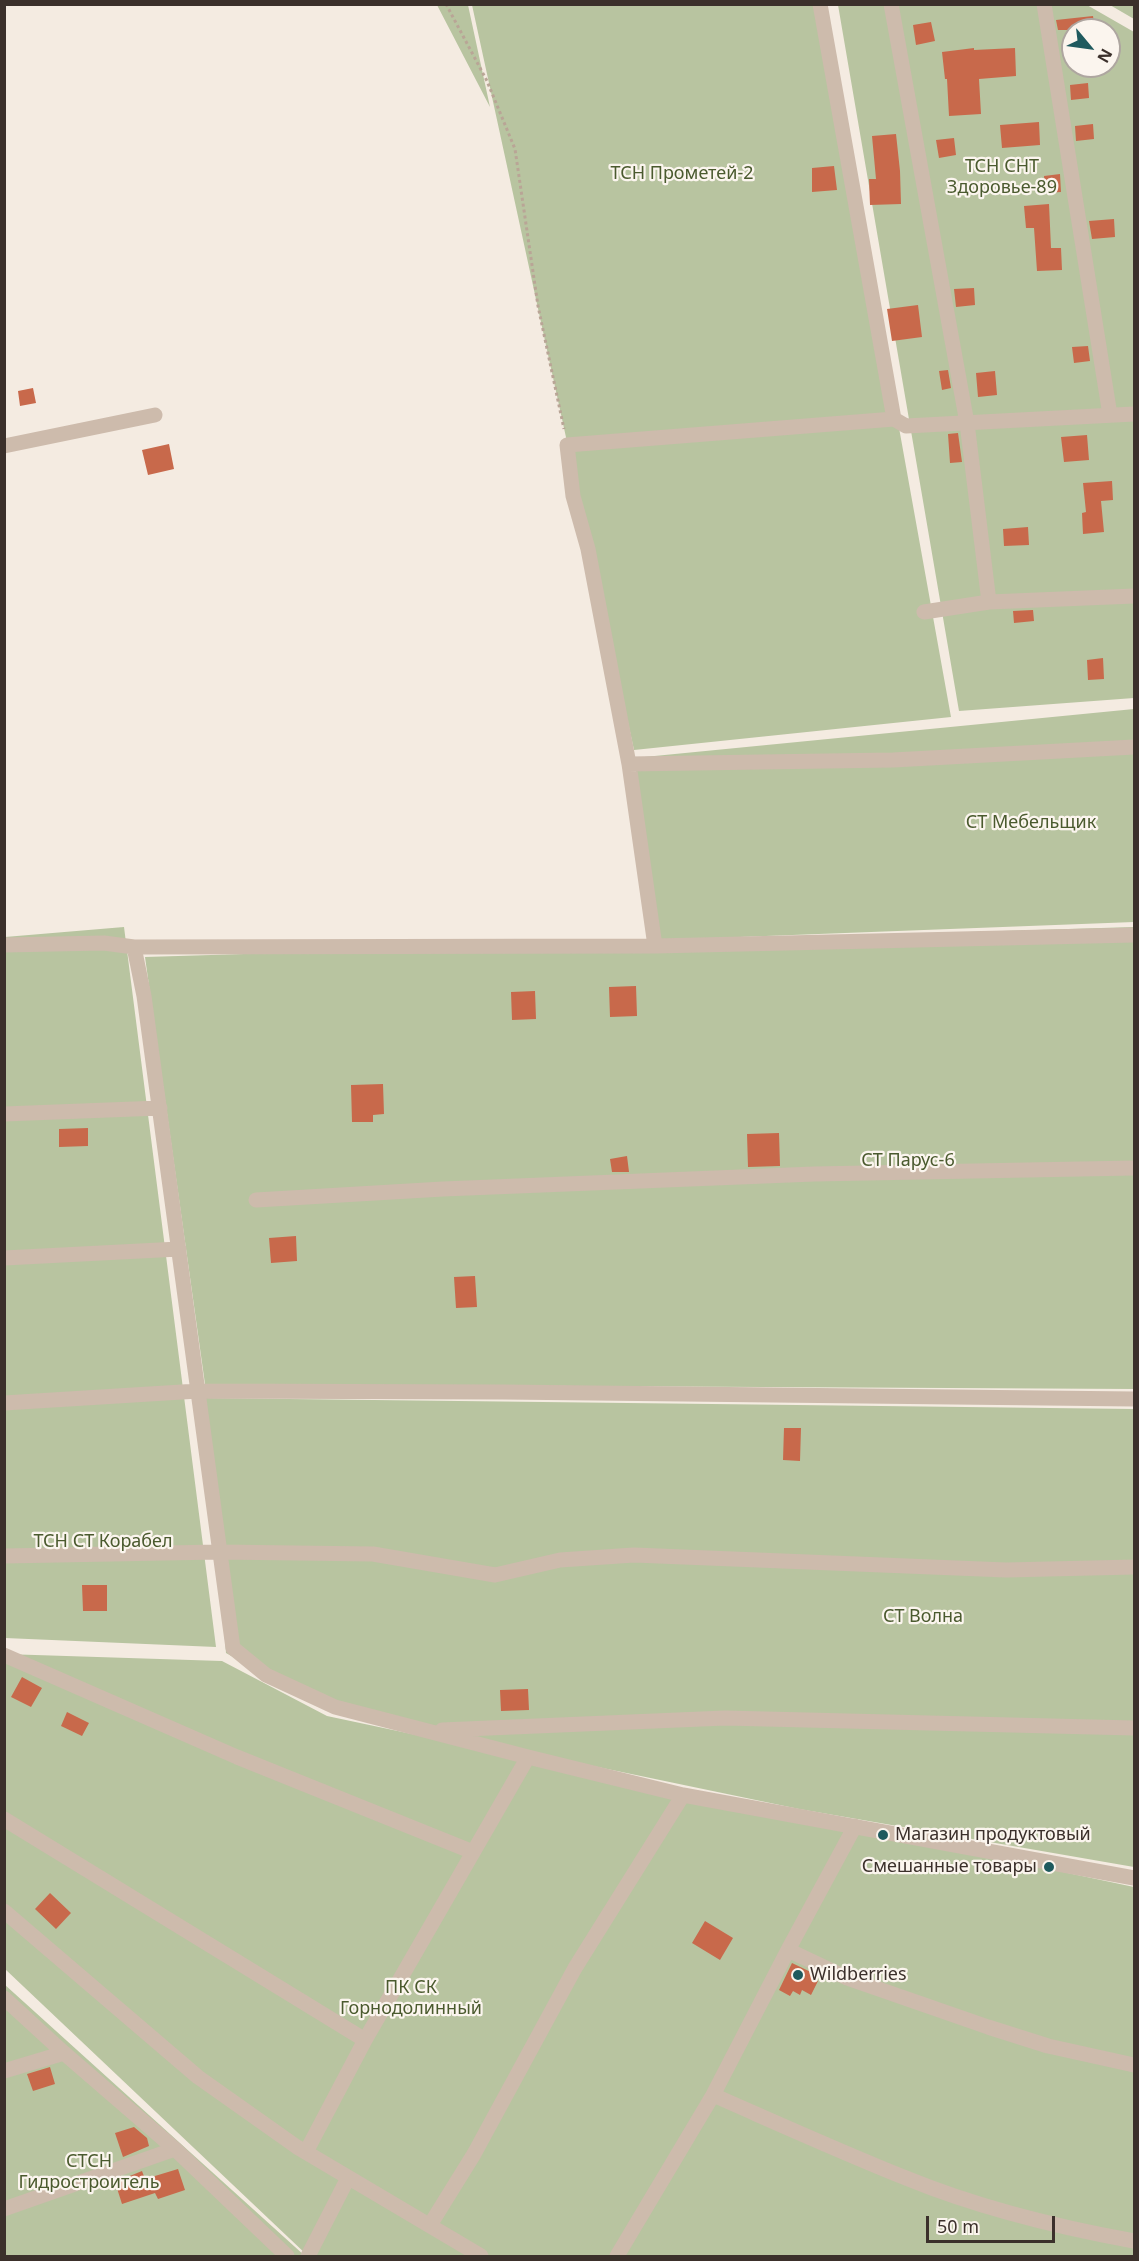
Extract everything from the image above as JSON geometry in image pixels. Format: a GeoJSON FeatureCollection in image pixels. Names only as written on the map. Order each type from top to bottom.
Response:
{"type":"FeatureCollection","features":[{"type":"Feature","properties":{"kind":"lane"},"geometry":{"type":"LineString","coordinates":[[820,4],[894,419]]}},
{"type":"Feature","properties":{"kind":"lane"},"geometry":{"type":"LineString","coordinates":[[891,4],[967,423],[989,602]]}},
{"type":"Feature","properties":{"kind":"lane"},"geometry":{"type":"LineString","coordinates":[[1044,4],[1110,415]]}},
{"type":"Feature","properties":{"kind":"lane"},"geometry":{"type":"LineString","coordinates":[[655,946],[628,764],[588,549],[573,496],[567,445],[894,419],[906,426],[1134,414]]}},
{"type":"Feature","properties":{"kind":"lane"},"geometry":{"type":"LineString","coordinates":[[4,446],[154,415]]}},
{"type":"Feature","properties":{"kind":"lane"},"geometry":{"type":"LineString","coordinates":[[924,612],[989,602],[1134,596]]}},
{"type":"Feature","properties":{"kind":"lane"},"geometry":{"type":"LineString","coordinates":[[628,764],[893,760],[1134,747]]}},
{"type":"Feature","properties":{"kind":"lane"},"geometry":{"type":"LineString","coordinates":[[4,945],[104,943],[134,947],[655,946],[1134,935]]}},
{"type":"Feature","properties":{"kind":"lane"},"geometry":{"type":"LineString","coordinates":[[134,947],[144,996],[160,1108],[233,1648],[266,1675],[335,1707],[528,1757],[683,1795],[1134,1878]]}},
{"type":"Feature","properties":{"kind":"lane"},"geometry":{"type":"LineString","coordinates":[[4,1114],[160,1108]]}},
{"type":"Feature","properties":{"kind":"lane"},"geometry":{"type":"LineString","coordinates":[[256,1200],[442,1189],[814,1174],[1134,1167]]}},
{"type":"Feature","properties":{"kind":"lane"},"geometry":{"type":"LineString","coordinates":[[4,1258],[179,1249]]}},
{"type":"Feature","properties":{"kind":"lane"},"geometry":{"type":"LineString","coordinates":[[4,1403],[198,1391],[527,1392],[1134,1399]]}},
{"type":"Feature","properties":{"kind":"lane"},"geometry":{"type":"LineString","coordinates":[[4,1556],[219,1552],[373,1554],[495,1575],[560,1560],[634,1555],[1006,1570],[1134,1567]]}},
{"type":"Feature","properties":{"kind":"lane"},"geometry":{"type":"LineString","coordinates":[[4,1655],[237,1756],[473,1852]]}},
{"type":"Feature","properties":{"kind":"lane"},"geometry":{"type":"LineString","coordinates":[[427,1731],[725,1718],[1134,1728]]}},
{"type":"Feature","properties":{"kind":"lane"},"geometry":{"type":"LineString","coordinates":[[306,2152],[365,2040],[528,1757]]}},
{"type":"Feature","properties":{"kind":"lane"},"geometry":{"type":"LineString","coordinates":[[430,2225],[474,2154],[575,1968],[683,1795]]}},
{"type":"Feature","properties":{"kind":"lane"},"geometry":{"type":"LineString","coordinates":[[4,1819],[365,2040]]}},
{"type":"Feature","properties":{"kind":"lane"},"geometry":{"type":"LineString","coordinates":[[616,2256],[713,2095],[855,1826]]}},
{"type":"Feature","properties":{"kind":"lane"},"geometry":{"type":"LineString","coordinates":[[4,1911],[198,2077],[306,2152],[481,2256]]}},
{"type":"Feature","properties":{"kind":"lane"},"geometry":{"type":"LineString","coordinates":[[788,1950],[848,1978],[988,2027],[1048,2046],[1134,2065]]}},
{"type":"Feature","properties":{"kind":"lane"},"geometry":{"type":"LineString","coordinates":[[4,1998],[64,2054],[175,2149],[287,2256]]}},
{"type":"Feature","properties":{"kind":"lane"},"geometry":{"type":"LineString","coordinates":[[4,2071],[64,2054]]}},
{"type":"Feature","properties":{"kind":"lane"},"geometry":{"type":"LineString","coordinates":[[713,2095],[907,2179],[957,2197],[1071,2229],[1134,2241]]}},
{"type":"Feature","properties":{"kind":"lane"},"geometry":{"type":"LineString","coordinates":[[4,2209],[175,2149]]}},
{"type":"Feature","properties":{"kind":"lane"},"geometry":{"type":"LineString","coordinates":[[308,2256],[348,2178]]}},
{"type":"Feature","properties":{"kind":"path"},"geometry":{"type":"LineString","coordinates":[[446,4],[487,81],[515,149],[538,306],[567,445]]}},
{"type":"Feature","properties":{"kind":"green space"},"geometry":{"type":"Polygon","coordinates":[[[437,5],[468,5],[490,107],[437,5]]]}},
{"type":"Feature","properties":{"kind":"green space","name":"ТСН Прометей-2"},"geometry":{"type":"Polygon","coordinates":[[[472,5],[823,5],[951,717],[634,750],[472,5]]]}},
{"type":"Feature","properties":{"kind":"green space","name":"ТСН СНТ Здоровье-89"},"geometry":{"type":"Polygon","coordinates":[[[838,5],[1087,5],[1110,18],[1061,18],[1061,78],[1121,78],[1121,25],[1134,32],[1134,698],[959,711],[838,5]]]}},
{"type":"Feature","properties":{"kind":"green space"},"geometry":{"type":"Polygon","coordinates":[[[1110,5],[1134,5],[1134,19],[1110,5]]]}},
{"type":"Feature","properties":{"kind":"green space","name":"СТ Мебельщик"},"geometry":{"type":"Polygon","coordinates":[[[1134,709],[1134,922],[661,940],[634,758],[1134,709]]]}},
{"type":"Feature","properties":{"kind":"green space","name":"ТСН СТ Корабел"},"geometry":{"type":"Polygon","coordinates":[[[124,927],[216,1647],[5,1638],[5,937],[124,927]]]}},
{"type":"Feature","properties":{"kind":"green space","name":"СТ Парус-6"},"geometry":{"type":"Polygon","coordinates":[[[1134,927],[1134,1389],[205,1384],[145,957],[1134,927]]]}},
{"type":"Feature","properties":{"kind":"green space","name":"СТ Волна"},"geometry":{"type":"Polygon","coordinates":[[[205,1398],[1134,1409],[1134,1867],[799,1809],[329,1711],[226,1653],[205,1398]]]}},
{"type":"Feature","properties":{"kind":"green space","name":"ПК СК Горнодолинный"},"geometry":{"type":"Polygon","coordinates":[[[4,1654],[222,1661],[327,1716],[1134,1887],[1134,2256],[308,2256],[5,1969],[4,1654]]]}},
{"type":"Feature","properties":{"kind":"green space","name":"СТСН Гидростроитель"},"geometry":{"type":"Polygon","coordinates":[[[4,1984],[305,2256],[5,2256],[4,1984]]]}},
{"type":"Feature","properties":{"kind":"building"},"geometry":{"type":"Polygon","coordinates":[[[1061,19],[1061,30],[1058,30],[1056,20],[1061,19]]]}},
{"type":"Feature","properties":{"kind":"building"},"geometry":{"type":"Polygon","coordinates":[[[931,22],[935,41],[916,45],[913,25],[931,22]]]}},
{"type":"Feature","properties":{"kind":"building"},"geometry":{"type":"Polygon","coordinates":[[[974,48],[974,50],[1015,48],[1016,76],[979,79],[981,114],[949,116],[947,79],[945,79],[942,52],[974,48]]]}},
{"type":"Feature","properties":{"kind":"building"},"geometry":{"type":"Polygon","coordinates":[[[1088,83],[1089,98],[1071,100],[1070,85],[1088,83]]]}},
{"type":"Feature","properties":{"kind":"building"},"geometry":{"type":"Polygon","coordinates":[[[1039,122],[1040,145],[1002,148],[1000,125],[1039,122]]]}},
{"type":"Feature","properties":{"kind":"building"},"geometry":{"type":"Polygon","coordinates":[[[1093,124],[1094,139],[1076,141],[1075,126],[1093,124]]]}},
{"type":"Feature","properties":{"kind":"building"},"geometry":{"type":"Polygon","coordinates":[[[896,134],[901,204],[870,205],[869,179],[876,179],[872,136],[896,134]]]}},
{"type":"Feature","properties":{"kind":"building"},"geometry":{"type":"Polygon","coordinates":[[[954,138],[956,155],[939,158],[936,140],[954,138]]]}},
{"type":"Feature","properties":{"kind":"building"},"geometry":{"type":"Polygon","coordinates":[[[834,166],[837,190],[812,192],[812,168],[834,166]]]}},
{"type":"Feature","properties":{"kind":"building"},"geometry":{"type":"Polygon","coordinates":[[[1060,174],[1061,192],[1045,193],[1044,176],[1060,174]]]}},
{"type":"Feature","properties":{"kind":"building"},"geometry":{"type":"Polygon","coordinates":[[[1049,204],[1051,248],[1061,248],[1062,270],[1037,271],[1034,228],[1026,228],[1024,206],[1049,204]]]}},
{"type":"Feature","properties":{"kind":"building"},"geometry":{"type":"Polygon","coordinates":[[[1114,219],[1115,237],[1092,239],[1089,221],[1114,219]]]}},
{"type":"Feature","properties":{"kind":"building"},"geometry":{"type":"Polygon","coordinates":[[[974,288],[975,305],[956,307],[954,289],[974,288]]]}},
{"type":"Feature","properties":{"kind":"building"},"geometry":{"type":"Polygon","coordinates":[[[918,305],[922,337],[892,341],[887,309],[918,305]]]}},
{"type":"Feature","properties":{"kind":"building"},"geometry":{"type":"Polygon","coordinates":[[[1088,346],[1090,361],[1074,363],[1072,347],[1088,346]]]}},
{"type":"Feature","properties":{"kind":"building"},"geometry":{"type":"Polygon","coordinates":[[[948,370],[951,388],[942,390],[939,371],[948,370]]]}},
{"type":"Feature","properties":{"kind":"building"},"geometry":{"type":"Polygon","coordinates":[[[995,371],[997,395],[978,397],[976,373],[995,371]]]}},
{"type":"Feature","properties":{"kind":"building"},"geometry":{"type":"Polygon","coordinates":[[[33,388],[36,403],[20,406],[18,391],[33,388]]]}},
{"type":"Feature","properties":{"kind":"building"},"geometry":{"type":"Polygon","coordinates":[[[958,433],[962,462],[950,463],[948,434],[958,433]]]}},
{"type":"Feature","properties":{"kind":"building"},"geometry":{"type":"Polygon","coordinates":[[[1087,435],[1089,460],[1064,462],[1061,437],[1087,435]]]}},
{"type":"Feature","properties":{"kind":"building"},"geometry":{"type":"Polygon","coordinates":[[[169,444],[174,469],[148,475],[142,450],[169,444]]]}},
{"type":"Feature","properties":{"kind":"building"},"geometry":{"type":"Polygon","coordinates":[[[1112,481],[1113,500],[1101,501],[1104,532],[1083,534],[1082,513],[1086,512],[1083,483],[1112,481]]]}},
{"type":"Feature","properties":{"kind":"building"},"geometry":{"type":"Polygon","coordinates":[[[1028,527],[1029,545],[1004,546],[1003,529],[1028,527]]]}},
{"type":"Feature","properties":{"kind":"building"},"geometry":{"type":"Polygon","coordinates":[[[1033,610],[1034,621],[1014,623],[1013,611],[1033,610]]]}},
{"type":"Feature","properties":{"kind":"building"},"geometry":{"type":"Polygon","coordinates":[[[1103,658],[1104,679],[1088,680],[1087,660],[1103,658]]]}},
{"type":"Feature","properties":{"kind":"building"},"geometry":{"type":"Polygon","coordinates":[[[636,986],[637,1016],[610,1017],[609,987],[636,986]]]}},
{"type":"Feature","properties":{"kind":"building"},"geometry":{"type":"Polygon","coordinates":[[[535,991],[536,1019],[512,1020],[511,992],[535,991]]]}},
{"type":"Feature","properties":{"kind":"building"},"geometry":{"type":"Polygon","coordinates":[[[383,1084],[384,1114],[373,1115],[373,1122],[352,1122],[351,1085],[383,1084]]]}},
{"type":"Feature","properties":{"kind":"building"},"geometry":{"type":"Polygon","coordinates":[[[88,1128],[88,1146],[59,1147],[59,1129],[88,1128]]]}},
{"type":"Feature","properties":{"kind":"building"},"geometry":{"type":"Polygon","coordinates":[[[779,1133],[780,1166],[748,1167],[747,1134],[779,1133]]]}},
{"type":"Feature","properties":{"kind":"building"},"geometry":{"type":"Polygon","coordinates":[[[627,1156],[629,1172],[612,1172],[610,1159],[627,1156]]]}},
{"type":"Feature","properties":{"kind":"building"},"geometry":{"type":"Polygon","coordinates":[[[296,1236],[297,1261],[271,1263],[269,1238],[296,1236]]]}},
{"type":"Feature","properties":{"kind":"building"},"geometry":{"type":"Polygon","coordinates":[[[475,1276],[477,1307],[456,1308],[454,1277],[475,1276]]]}},
{"type":"Feature","properties":{"kind":"building"},"geometry":{"type":"Polygon","coordinates":[[[784,1428],[801,1428],[800,1461],[783,1460],[784,1428]]]}},
{"type":"Feature","properties":{"kind":"building"},"geometry":{"type":"Polygon","coordinates":[[[82,1585],[107,1585],[107,1611],[83,1611],[82,1585]]]}},
{"type":"Feature","properties":{"kind":"building"},"geometry":{"type":"Polygon","coordinates":[[[22,1677],[42,1688],[31,1707],[11,1697],[22,1677]]]}},
{"type":"Feature","properties":{"kind":"building"},"geometry":{"type":"Polygon","coordinates":[[[528,1689],[529,1710],[501,1711],[500,1690],[528,1689]]]}},
{"type":"Feature","properties":{"kind":"building"},"geometry":{"type":"Polygon","coordinates":[[[67,1712],[89,1723],[82,1736],[61,1726],[67,1712]]]}},
{"type":"Feature","properties":{"kind":"building"},"geometry":{"type":"Polygon","coordinates":[[[50,1893],[71,1913],[56,1929],[35,1909],[50,1893]]]}},
{"type":"Feature","properties":{"kind":"building"},"geometry":{"type":"Polygon","coordinates":[[[705,1921],[733,1938],[720,1960],[692,1943],[705,1921]]]}},
{"type":"Feature","properties":{"kind":"building","name":"Wildberries"},"geometry":{"type":"Polygon","coordinates":[[[792,1963],[815,1974],[813,1978],[818,1981],[811,1995],[802,1990],[800,1995],[793,1991],[790,1996],[779,1990],[792,1963]]]}},
{"type":"Feature","properties":{"kind":"building"},"geometry":{"type":"Polygon","coordinates":[[[50,2067],[55,2084],[33,2091],[27,2074],[50,2067]]]}},
{"type":"Feature","properties":{"kind":"building"},"geometry":{"type":"Polygon","coordinates":[[[134,2127],[147,2138],[149,2146],[123,2157],[115,2133],[134,2127]]]}},
{"type":"Feature","properties":{"kind":"building"},"geometry":{"type":"Polygon","coordinates":[[[178,2169],[185,2190],[158,2199],[155,2193],[122,2204],[115,2182],[142,2171],[145,2179],[178,2169]]]}},
{"type":"Feature","properties":{"kind":"place","name":"Магазин продуктовый"},"geometry":{"type":"Point","coordinates":[883,1835]}},
{"type":"Feature","properties":{"kind":"place","name":"Смешанные товары"},"geometry":{"type":"Point","coordinates":[1049,1867]}},
{"type":"Feature","properties":{"kind":"place","name":"Wildberries"},"geometry":{"type":"Point","coordinates":[798,1975]}}]}
